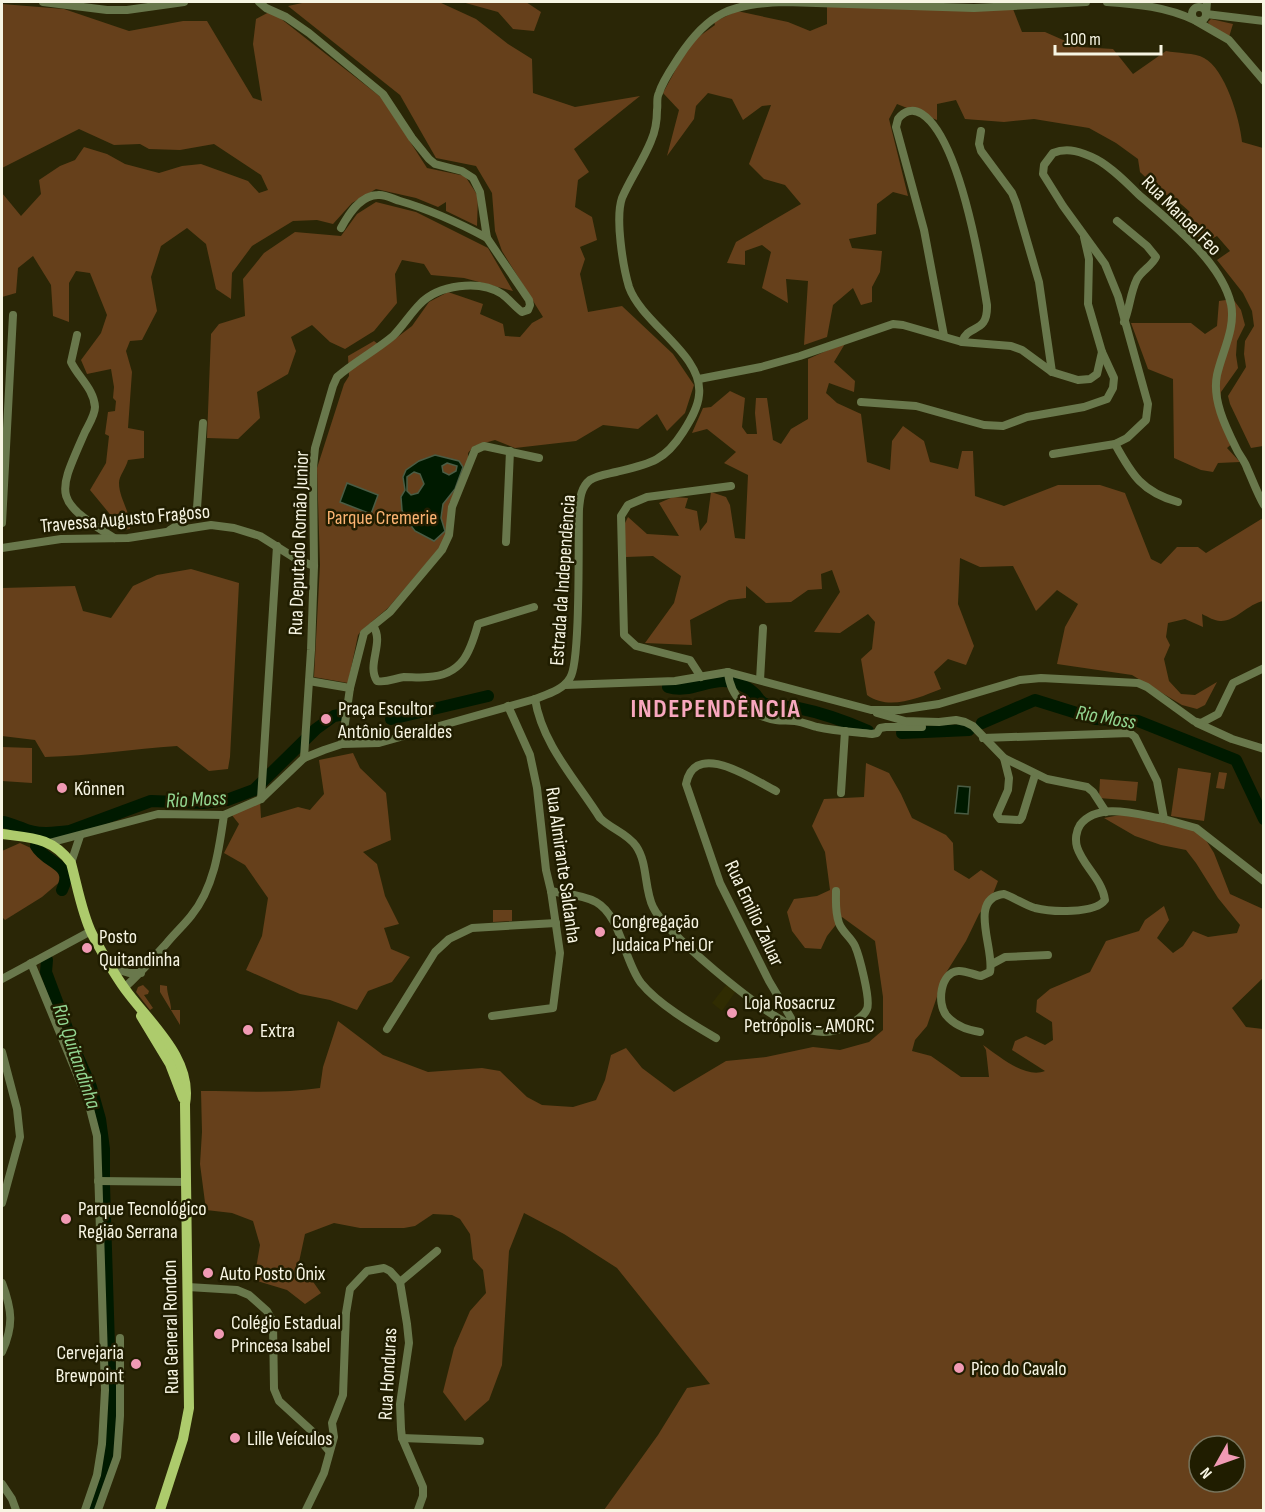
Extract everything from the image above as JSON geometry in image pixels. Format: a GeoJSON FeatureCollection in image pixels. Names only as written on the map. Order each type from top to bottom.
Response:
{"type":"FeatureCollection","features":[{"type":"Feature","properties":{"kind":"main road"},"geometry":{"type":"LineString","coordinates":[[2,834],[40,839],[57,847],[71,863]]}},
{"type":"Feature","properties":{"kind":"main road","name":"Rua General Rondon"},"geometry":{"type":"LineString","coordinates":[[71,863],[90,931],[170,1064],[185,1104]]}},
{"type":"Feature","properties":{"kind":"main road","name":"Rua General Rondon"},"geometry":{"type":"LineString","coordinates":[[126,991],[159,1030],[187,1082],[185,1104],[189,1408],[183,1440],[160,1510]]}},
{"type":"Feature","properties":{"kind":"street"},"geometry":{"type":"LineString","coordinates":[[43,2],[127,10],[184,2]]}},
{"type":"Feature","properties":{"kind":"street","name":"Rua Deputado Romão Junior"},"geometry":{"type":"LineString","coordinates":[[259,2],[309,33],[383,94],[412,138],[435,164],[462,171],[473,178],[480,192],[487,238],[529,300],[530,308],[522,312],[500,292],[474,286],[461,285],[435,292],[420,304],[392,336],[337,377],[315,448],[313,468],[314,566],[304,758]]}},
{"type":"Feature","properties":{"kind":"street"},"geometry":{"type":"LineString","coordinates":[[1086,2],[974,8],[785,2],[762,3],[732,9],[707,24],[687,45],[659,92],[651,141],[623,196],[619,217],[624,263],[633,296],[685,358],[699,379],[800,356],[893,324],[962,342],[1011,346],[1022,350],[1052,372],[1078,380],[1090,380],[1097,374],[1102,352]]}},
{"type":"Feature","properties":{"kind":"street"},"geometry":{"type":"LineString","coordinates":[[1107,2],[1132,3],[1179,13],[1200,10],[1263,21]]}},
{"type":"Feature","properties":{"kind":"street"},"geometry":{"type":"LineString","coordinates":[[1200,10],[1212,31],[1229,40],[1263,81]]}},
{"type":"Feature","properties":{"kind":"street"},"geometry":{"type":"LineString","coordinates":[[944,336],[924,230],[897,128],[898,119],[908,111],[918,112],[931,120],[952,163],[969,211],[987,305],[987,318],[984,323],[964,335],[962,342]]}},
{"type":"Feature","properties":{"kind":"street"},"geometry":{"type":"LineString","coordinates":[[981,131],[979,144],[981,151],[1012,193],[1037,273],[1052,372]]}},
{"type":"Feature","properties":{"kind":"street","name":"Rua Manoel Feo"},"geometry":{"type":"LineString","coordinates":[[1115,444],[1137,431],[1146,420],[1148,412],[1145,391],[1118,296],[1105,264],[1043,174],[1047,159],[1060,150],[1076,151],[1099,160],[1126,182],[1201,253],[1224,285],[1231,304],[1231,328],[1217,375],[1217,401],[1236,449],[1247,466],[1263,505]]}},
{"type":"Feature","properties":{"kind":"street"},"geometry":{"type":"LineString","coordinates":[[341,228],[351,211],[362,201],[377,195],[405,202],[456,221],[487,238]]}},
{"type":"Feature","properties":{"kind":"street"},"geometry":{"type":"LineString","coordinates":[[1117,221],[1147,246],[1156,257],[1136,282],[1124,322]]}},
{"type":"Feature","properties":{"kind":"street"},"geometry":{"type":"LineString","coordinates":[[861,402],[916,406],[984,425],[1003,426],[1027,417],[1076,409],[1107,399],[1113,388],[1114,378],[1102,352],[1088,304],[1089,259],[1083,234]]}},
{"type":"Feature","properties":{"kind":"street"},"geometry":{"type":"LineString","coordinates":[[2,523],[13,315]]}},
{"type":"Feature","properties":{"kind":"street"},"geometry":{"type":"LineString","coordinates":[[77,335],[72,362],[93,397],[94,411],[66,476],[65,495],[74,510],[85,520],[115,538]]}},
{"type":"Feature","properties":{"kind":"street","name":"Estrada da Independência"},"geometry":{"type":"LineString","coordinates":[[49,843],[158,814],[224,815],[261,799],[304,758],[342,744],[379,743],[535,699],[565,685],[572,676],[575,659],[579,509],[584,488],[589,481],[600,476],[642,466],[668,454],[696,407],[699,397],[699,379]]}},
{"type":"Feature","properties":{"kind":"street"},"geometry":{"type":"LineString","coordinates":[[167,532],[183,522],[197,508],[203,423]]}},
{"type":"Feature","properties":{"kind":"street"},"geometry":{"type":"LineString","coordinates":[[1053,454],[1115,444],[1126,465],[1142,484],[1160,497],[1178,502]]}},
{"type":"Feature","properties":{"kind":"street"},"geometry":{"type":"LineString","coordinates":[[342,744],[350,688],[364,633],[390,612],[442,550],[449,535],[452,507],[475,450],[483,446],[539,458]]}},
{"type":"Feature","properties":{"kind":"street"},"geometry":{"type":"LineString","coordinates":[[506,542],[510,451]]}},
{"type":"Feature","properties":{"kind":"street"},"geometry":{"type":"LineString","coordinates":[[701,677],[690,660],[636,646],[624,635],[621,516],[628,505],[647,497],[731,486]]}},
{"type":"Feature","properties":{"kind":"street","name":"Travessa Augusto Fragoso"},"geometry":{"type":"LineString","coordinates":[[2,548],[61,539],[115,538],[211,525],[247,531],[307,565],[314,566]]}},
{"type":"Feature","properties":{"kind":"street"},"geometry":{"type":"LineString","coordinates":[[261,799],[277,546]]}},
{"type":"Feature","properties":{"kind":"street"},"geometry":{"type":"LineString","coordinates":[[373,626],[377,635],[374,675],[377,681],[383,682],[402,677],[428,677],[445,675],[457,668],[468,653],[478,624],[534,608]]}},
{"type":"Feature","properties":{"kind":"street"},"geometry":{"type":"LineString","coordinates":[[760,680],[763,628]]}},
{"type":"Feature","properties":{"kind":"street"},"geometry":{"type":"LineString","coordinates":[[1194,721],[1201,723],[1215,717],[1233,683],[1263,668]]}},
{"type":"Feature","properties":{"kind":"street"},"geometry":{"type":"LineString","coordinates":[[565,685],[675,681],[728,672],[905,721],[956,720],[965,722],[973,726],[1004,758],[1035,775],[1087,787],[1106,812]]}},
{"type":"Feature","properties":{"kind":"street"},"geometry":{"type":"LineString","coordinates":[[728,672],[729,685],[746,707],[765,717],[873,734],[877,733],[880,728],[935,726],[939,722]]}},
{"type":"Feature","properties":{"kind":"street"},"geometry":{"type":"LineString","coordinates":[[871,710],[917,709],[967,697],[1020,680],[1041,678],[1138,683],[1148,687],[1194,721],[1233,739],[1263,748]]}},
{"type":"Feature","properties":{"kind":"street"},"geometry":{"type":"LineString","coordinates":[[309,681],[350,688]]}},
{"type":"Feature","properties":{"kind":"street"},"geometry":{"type":"LineString","coordinates":[[535,699],[546,736],[600,818],[638,848],[652,906],[659,918],[686,945],[765,1009],[785,1022],[813,1032],[833,1031],[852,1023],[867,1011],[868,1004],[861,966],[854,944],[840,926],[835,910],[836,891]]}},
{"type":"Feature","properties":{"kind":"street","name":"Rua Almirante Saldanha"},"geometry":{"type":"LineString","coordinates":[[492,1016],[553,1008],[560,953],[546,870],[534,771],[530,755],[508,706]]}},
{"type":"Feature","properties":{"kind":"street"},"geometry":{"type":"LineString","coordinates":[[842,793],[845,731]]}},
{"type":"Feature","properties":{"kind":"street"},"geometry":{"type":"LineString","coordinates":[[983,738],[1130,733],[1135,737],[1157,781],[1164,819]]}},
{"type":"Feature","properties":{"kind":"street"},"geometry":{"type":"LineString","coordinates":[[1004,758],[1009,778],[1008,790],[998,815],[1000,819],[1020,820],[1023,818],[1035,775]]}},
{"type":"Feature","properties":{"kind":"street","name":"Rua Emilio Zaluar"},"geometry":{"type":"LineString","coordinates":[[776,791],[717,764],[704,763],[695,766],[688,774],[686,784],[720,883],[769,981],[791,1018],[789,1023]]}},
{"type":"Feature","properties":{"kind":"street"},"geometry":{"type":"LineString","coordinates":[[980,1032],[968,1030],[955,1023],[945,1013],[941,998],[948,975],[961,970],[981,976],[990,972],[992,964],[983,918],[993,898],[1004,894],[1034,908],[1044,909],[1080,910],[1103,903],[1104,895],[1100,884],[1077,846],[1076,834],[1079,826],[1087,818],[1106,812],[1164,819],[1196,828],[1263,881]]}},
{"type":"Feature","properties":{"kind":"street"},"geometry":{"type":"LineString","coordinates":[[126,991],[192,915],[200,902],[216,863],[224,815]]}},
{"type":"Feature","properties":{"kind":"street"},"geometry":{"type":"LineString","coordinates":[[71,863],[80,836]]}},
{"type":"Feature","properties":{"kind":"street"},"geometry":{"type":"LineString","coordinates":[[551,891],[586,898],[604,908],[621,940],[633,971],[641,983],[683,1017],[716,1038]]}},
{"type":"Feature","properties":{"kind":"street"},"geometry":{"type":"LineString","coordinates":[[387,1029],[435,952],[449,939],[472,928],[556,923]]}},
{"type":"Feature","properties":{"kind":"street"},"geometry":{"type":"LineString","coordinates":[[2,979],[90,931]]}},
{"type":"Feature","properties":{"kind":"street"},"geometry":{"type":"LineString","coordinates":[[992,964],[1005,957],[1048,956]]}},
{"type":"Feature","properties":{"kind":"street"},"geometry":{"type":"LineString","coordinates":[[32,963],[88,1101],[96,1127],[105,1390],[102,1444],[97,1475],[85,1510]]}},
{"type":"Feature","properties":{"kind":"street"},"geometry":{"type":"LineString","coordinates":[[112,968],[129,973],[141,973]]}},
{"type":"Feature","properties":{"kind":"street"},"geometry":{"type":"LineString","coordinates":[[2,1052],[17,1110],[20,1137],[2,1203]]}},
{"type":"Feature","properties":{"kind":"street"},"geometry":{"type":"LineString","coordinates":[[99,1181],[187,1182]]}},
{"type":"Feature","properties":{"kind":"street"},"geometry":{"type":"LineString","coordinates":[[306,1510],[324,1473],[334,1437],[332,1424],[343,1395],[346,1313],[350,1289],[368,1271],[375,1269],[384,1268],[390,1271],[400,1282],[437,1251]]}},
{"type":"Feature","properties":{"kind":"street","name":"Rua Honduras"},"geometry":{"type":"LineString","coordinates":[[400,1282],[409,1343],[400,1404],[402,1438],[423,1487],[423,1496],[418,1510]]}},
{"type":"Feature","properties":{"kind":"street"},"geometry":{"type":"LineString","coordinates":[[2,1283],[9,1302],[11,1321],[2,1352]]}},
{"type":"Feature","properties":{"kind":"street"},"geometry":{"type":"LineString","coordinates":[[188,1287],[237,1290],[249,1295],[267,1311],[273,1322],[274,1389],[279,1401],[314,1433],[329,1451]]}},
{"type":"Feature","properties":{"kind":"street"},"geometry":{"type":"LineString","coordinates":[[98,1510],[117,1457],[120,1416],[120,1338]]}},
{"type":"Feature","properties":{"kind":"street"},"geometry":{"type":"LineString","coordinates":[[402,1438],[480,1441]]}},
{"type":"Feature","properties":{"kind":"street"},"geometry":{"type":"LineString","coordinates":[[2,1484],[16,1510]]}},
{"type":"Feature","properties":{"kind":"shaded area"},"geometry":{"type":"Polygon","coordinates":[[[435,455],[459,461],[463,467],[455,489],[443,504],[441,518],[445,531],[434,541],[415,531],[402,510],[401,497],[405,490],[403,477],[406,470],[419,461],[435,455]],[[447,463],[442,466],[443,472],[449,475],[456,471],[457,466],[447,463]],[[414,472],[407,477],[407,491],[411,495],[418,493],[424,484],[420,474],[414,472]]]}},
{"type":"Feature","properties":{"kind":"shaded area"},"geometry":{"type":"Polygon","coordinates":[[[347,483],[378,495],[371,514],[340,502],[347,483]]]}},
{"type":"Feature","properties":{"kind":"shaded area"},"geometry":{"type":"Polygon","coordinates":[[[958,786],[970,787],[968,814],[955,813],[958,786]]]}},
{"type":"Feature","properties":{"kind":"shaded area"},"geometry":{"type":"Polygon","coordinates":[[[727,984],[736,991],[722,1011],[712,1003],[727,984]]]}},
{"type":"Feature","properties":{"kind":"green space","name":"Parque Cremerie"},"geometry":{"type":"Polygon","coordinates":[[[307,2],[439,2],[476,19],[532,59],[533,93],[575,107],[640,96],[574,149],[589,172],[578,180],[575,207],[592,217],[597,240],[580,247],[585,259],[580,274],[588,312],[622,306],[673,354],[694,385],[685,413],[667,431],[657,414],[638,429],[603,425],[576,441],[515,448],[495,440],[474,446],[468,453],[468,460],[449,503],[447,530],[442,545],[388,608],[358,635],[348,683],[314,677],[320,565],[317,468],[344,384],[349,376],[348,356],[374,341],[383,348],[412,326],[429,302],[448,292],[483,304],[480,314],[503,324],[505,336],[520,337],[532,323],[543,317],[502,251],[495,231],[492,193],[476,166],[436,158],[400,95],[288,6],[307,2]]]}},
{"type":"Feature","properties":{"kind":"green space"},"geometry":{"type":"Polygon","coordinates":[[[462,2],[526,2],[541,12],[534,31],[513,29],[498,12],[462,2]]]}},
{"type":"Feature","properties":{"kind":"green space"},"geometry":{"type":"Polygon","coordinates":[[[2,4],[64,9],[129,31],[183,21],[207,21],[253,98],[262,101],[253,44],[256,19],[271,11],[382,98],[427,168],[465,176],[478,196],[477,226],[446,211],[446,202],[438,207],[416,198],[376,189],[352,203],[333,224],[317,220],[293,221],[252,246],[232,273],[231,299],[216,289],[206,244],[187,228],[161,246],[151,277],[157,311],[142,340],[130,341],[126,351],[132,372],[128,428],[144,431],[144,458],[128,460],[119,480],[130,529],[123,530],[90,490],[106,463],[109,436],[105,434],[108,412],[115,411],[116,401],[113,398],[111,369],[87,374],[81,360],[101,333],[107,315],[90,273],[76,271],[69,283],[69,322],[53,316],[51,285],[33,256],[18,268],[16,293],[2,297],[2,193],[21,216],[41,194],[39,180],[60,166],[75,160],[84,147],[107,154],[125,164],[159,173],[182,166],[201,164],[248,181],[259,193],[268,190],[261,175],[214,144],[180,150],[149,149],[140,144],[114,145],[79,129],[2,168],[2,4]]]}},
{"type":"Feature","properties":{"kind":"green space"},"geometry":{"type":"Polygon","coordinates":[[[827,4],[1013,9],[1022,32],[1045,32],[1079,47],[1113,49],[1133,74],[1166,51],[1196,55],[1212,64],[1225,83],[1230,96],[1242,142],[1263,148],[1263,446],[1251,448],[1228,396],[1246,367],[1245,341],[1254,326],[1252,311],[1243,293],[1217,260],[1230,251],[1217,236],[1204,243],[1180,221],[1190,212],[1173,197],[1163,194],[1140,172],[1138,159],[1089,128],[1034,119],[1004,122],[965,119],[956,100],[937,104],[937,120],[897,104],[889,119],[908,196],[893,192],[877,204],[876,234],[849,239],[852,248],[882,251],[880,272],[872,287],[872,302],[861,305],[853,288],[833,305],[827,337],[804,345],[808,281],[786,279],[788,303],[762,288],[771,252],[762,245],[745,251],[745,265],[727,263],[736,242],[801,204],[785,185],[764,179],[749,164],[771,105],[762,106],[743,120],[732,99],[708,93],[696,106],[694,119],[667,156],[679,110],[663,93],[690,43],[715,25],[714,22],[737,11],[788,22],[810,31],[827,24],[827,4]]]}},
{"type":"Feature","properties":{"kind":"green space"},"geometry":{"type":"Polygon","coordinates":[[[1211,19],[1233,24],[1229,37],[1209,24],[1211,19]]]}},
{"type":"Feature","properties":{"kind":"green space"},"geometry":{"type":"Polygon","coordinates":[[[376,202],[416,212],[488,248],[513,291],[464,278],[431,275],[424,264],[402,260],[395,274],[397,303],[374,331],[345,349],[330,342],[312,325],[291,337],[296,351],[288,374],[257,392],[260,418],[238,439],[207,438],[211,334],[219,324],[245,316],[243,279],[264,253],[295,232],[341,236],[357,214],[376,202]]]}},
{"type":"Feature","properties":{"kind":"green space"},"geometry":{"type":"Polygon","coordinates":[[[1233,299],[1241,310],[1245,325],[1237,341],[1238,368],[1221,392],[1220,403],[1235,441],[1227,448],[1240,462],[1218,463],[1213,472],[1201,470],[1174,458],[1173,379],[1148,369],[1131,323],[1191,323],[1205,334],[1217,326],[1219,301],[1233,299]]]}},
{"type":"Feature","properties":{"kind":"green space"},"geometry":{"type":"Polygon","coordinates":[[[846,342],[834,362],[855,381],[854,392],[829,383],[826,393],[837,403],[861,414],[867,462],[890,470],[892,441],[903,426],[924,441],[930,462],[958,469],[962,451],[973,451],[975,496],[1004,506],[1058,485],[1100,485],[1125,493],[1151,559],[1161,564],[1177,547],[1198,547],[1206,553],[1263,518],[1263,601],[1226,621],[1216,620],[1202,614],[1203,627],[1185,619],[1168,623],[1166,637],[1170,645],[1164,659],[1169,681],[1181,694],[1195,695],[1217,682],[1205,705],[1197,709],[1182,705],[1132,675],[1057,664],[1065,627],[1078,604],[1057,590],[1036,611],[1013,566],[980,567],[960,558],[958,604],[974,646],[966,665],[948,659],[934,672],[941,689],[913,699],[894,703],[876,700],[867,695],[861,659],[872,649],[875,622],[868,614],[840,633],[814,632],[840,592],[832,570],[821,574],[822,589],[808,590],[791,602],[766,603],[746,586],[746,598],[729,600],[690,620],[692,645],[645,643],[674,603],[681,576],[653,556],[626,557],[624,525],[628,517],[647,534],[679,536],[659,503],[673,497],[688,498],[685,508],[697,511],[700,531],[707,522],[711,492],[726,497],[730,505],[735,538],[745,539],[748,475],[724,463],[736,452],[707,429],[692,433],[703,408],[711,407],[730,391],[745,398],[742,427],[747,434],[757,434],[756,398],[767,398],[773,440],[781,444],[791,429],[808,419],[808,359],[846,342]]]}},
{"type":"Feature","properties":{"kind":"green space"},"geometry":{"type":"Polygon","coordinates":[[[191,569],[239,583],[228,769],[209,771],[177,746],[45,757],[35,740],[2,736],[2,588],[75,586],[83,611],[111,618],[133,586],[157,575],[191,569]]]}},
{"type":"Feature","properties":{"kind":"green space"},"geometry":{"type":"Polygon","coordinates":[[[2,747],[32,748],[32,783],[2,781],[2,747]]]}},
{"type":"Feature","properties":{"kind":"green space"},"geometry":{"type":"Polygon","coordinates":[[[353,753],[360,768],[386,793],[391,840],[363,852],[377,864],[385,896],[399,924],[384,928],[391,949],[410,957],[392,982],[368,991],[357,1010],[330,1000],[300,994],[246,970],[262,936],[268,898],[245,865],[224,853],[239,824],[231,814],[260,800],[261,818],[298,807],[310,810],[324,794],[319,760],[353,753]]]}},
{"type":"Feature","properties":{"kind":"green space"},"geometry":{"type":"Polygon","coordinates":[[[866,763],[889,773],[912,818],[946,835],[953,843],[954,870],[969,879],[981,870],[998,881],[991,899],[979,914],[966,941],[944,976],[927,1026],[915,1040],[912,1051],[931,1056],[961,1077],[989,1077],[986,1050],[983,1045],[1021,1069],[1037,1073],[1045,1071],[1012,1050],[1015,1041],[1026,1036],[1045,1045],[1053,1040],[1052,1022],[1036,1012],[1037,1000],[1050,989],[1090,972],[1106,941],[1139,931],[1145,920],[1164,906],[1169,920],[1157,938],[1173,953],[1183,946],[1193,931],[1208,937],[1237,933],[1240,925],[1218,898],[1186,850],[1135,836],[1104,818],[1135,812],[1175,820],[1204,837],[1214,853],[1230,894],[1263,909],[1263,978],[1232,1008],[1246,1027],[1263,1029],[1263,1510],[604,1510],[658,1435],[687,1388],[710,1384],[617,1268],[564,1234],[524,1213],[509,1251],[502,1365],[489,1400],[465,1421],[443,1392],[454,1348],[470,1311],[486,1293],[483,1270],[473,1259],[470,1234],[460,1219],[452,1215],[433,1214],[415,1226],[404,1228],[360,1228],[334,1223],[305,1234],[299,1262],[321,1293],[305,1304],[287,1290],[254,1280],[260,1245],[253,1221],[232,1213],[206,1210],[200,1164],[201,1091],[275,1092],[320,1088],[323,1067],[338,1021],[383,1055],[428,1072],[482,1068],[500,1071],[527,1097],[542,1105],[573,1107],[596,1100],[605,1080],[611,1055],[626,1048],[642,1068],[674,1092],[726,1061],[766,1057],[813,1047],[840,1050],[869,1042],[883,1030],[883,997],[875,941],[842,917],[827,936],[821,949],[805,948],[792,931],[787,912],[794,899],[817,896],[830,890],[825,852],[812,826],[824,799],[864,797],[866,763]]]}},
{"type":"Feature","properties":{"kind":"green space"},"geometry":{"type":"Polygon","coordinates":[[[1178,768],[1211,773],[1204,821],[1171,816],[1178,768]]]}},
{"type":"Feature","properties":{"kind":"green space"},"geometry":{"type":"Polygon","coordinates":[[[1219,772],[1227,773],[1224,789],[1216,788],[1219,772]]]}},
{"type":"Feature","properties":{"kind":"green space"},"geometry":{"type":"Polygon","coordinates":[[[1100,779],[1138,782],[1136,801],[1099,798],[1100,779]]]}},
{"type":"Feature","properties":{"kind":"green space"},"geometry":{"type":"Polygon","coordinates":[[[20,843],[46,855],[63,879],[42,897],[5,920],[2,917],[2,851],[20,843]]]}},
{"type":"Feature","properties":{"kind":"green space"},"geometry":{"type":"Polygon","coordinates":[[[493,910],[512,910],[512,921],[493,922],[493,910]]]}},
{"type":"Feature","properties":{"kind":"green space"},"geometry":{"type":"Polygon","coordinates":[[[143,985],[149,991],[144,995],[153,1008],[150,1010],[136,992],[138,987],[143,985]]]}},
{"type":"Feature","properties":{"kind":"green space"},"geometry":{"type":"Polygon","coordinates":[[[160,985],[167,986],[171,1010],[180,1010],[180,1025],[160,992],[160,985]]]}},
{"type":"Feature","properties":{"kind":"waterway","name":"Rio Moss"},"geometry":{"type":"LineString","coordinates":[[668,687],[682,689],[723,681],[732,682],[749,689],[761,702],[816,712],[868,731]]}},
{"type":"Feature","properties":{"kind":"waterway","name":"Rio Moss"},"geometry":{"type":"LineString","coordinates":[[391,719],[488,696]]}},
{"type":"Feature","properties":{"kind":"waterway","name":"Rio Moss"},"geometry":{"type":"LineString","coordinates":[[982,723],[1035,700],[1096,719],[1138,721],[1236,760],[1264,819]]}},
{"type":"Feature","properties":{"kind":"waterway","name":"Rio Moss"},"geometry":{"type":"LineString","coordinates":[[4,822],[33,832],[70,831],[151,801],[203,803],[227,800],[254,790],[316,729],[334,716],[344,714]]}},
{"type":"Feature","properties":{"kind":"waterway","name":"Rio Moss"},"geometry":{"type":"LineString","coordinates":[[902,733],[969,730]]}},
{"type":"Feature","properties":{"kind":"waterway","name":"Rio Quitandinha"},"geometry":{"type":"LineString","coordinates":[[36,846],[65,874],[62,890]]}},
{"type":"Feature","properties":{"kind":"waterway","name":"Rio Quitandinha"},"geometry":{"type":"LineString","coordinates":[[47,960],[46,972],[91,1087],[100,1119],[104,1149],[111,1411],[109,1457],[91,1510]]}},
{"type":"Feature","properties":{"kind":"place","name":"Praça Escultor Antônio Geraldes"},"geometry":{"type":"Point","coordinates":[326,719]}},
{"type":"Feature","properties":{"kind":"place","name":"Können"},"geometry":{"type":"Point","coordinates":[62,788]}},
{"type":"Feature","properties":{"kind":"place","name":"Congregação Judaica P'nei Or"},"geometry":{"type":"Point","coordinates":[600,932]}},
{"type":"Feature","properties":{"kind":"place","name":"Posto Quitandinha"},"geometry":{"type":"Point","coordinates":[87,948]}},
{"type":"Feature","properties":{"kind":"place","name":"Loja Rosacruz Petrópolis - AMORC"},"geometry":{"type":"Point","coordinates":[732,1013]}},
{"type":"Feature","properties":{"kind":"place","name":"Extra"},"geometry":{"type":"Point","coordinates":[248,1030]}},
{"type":"Feature","properties":{"kind":"place","name":"Parque Tecnológico Região Serrana"},"geometry":{"type":"Point","coordinates":[66,1219]}},
{"type":"Feature","properties":{"kind":"place","name":"Auto Posto Ônix"},"geometry":{"type":"Point","coordinates":[208,1273]}},
{"type":"Feature","properties":{"kind":"place","name":"Colégio Estadual Princesa Isabel"},"geometry":{"type":"Point","coordinates":[219,1334]}},
{"type":"Feature","properties":{"kind":"place","name":"Cervejaria Brewpoint"},"geometry":{"type":"Point","coordinates":[136,1364]}},
{"type":"Feature","properties":{"kind":"place","name":"Pico do Cavalo"},"geometry":{"type":"Point","coordinates":[959,1368]}},
{"type":"Feature","properties":{"kind":"place","name":"Lille Veículos"},"geometry":{"type":"Point","coordinates":[235,1438]}},
{"type":"Feature","properties":{"kind":"district","name":"INDEPENDÊNCIA"},"geometry":{"type":"Point","coordinates":[716,708]}}]}
